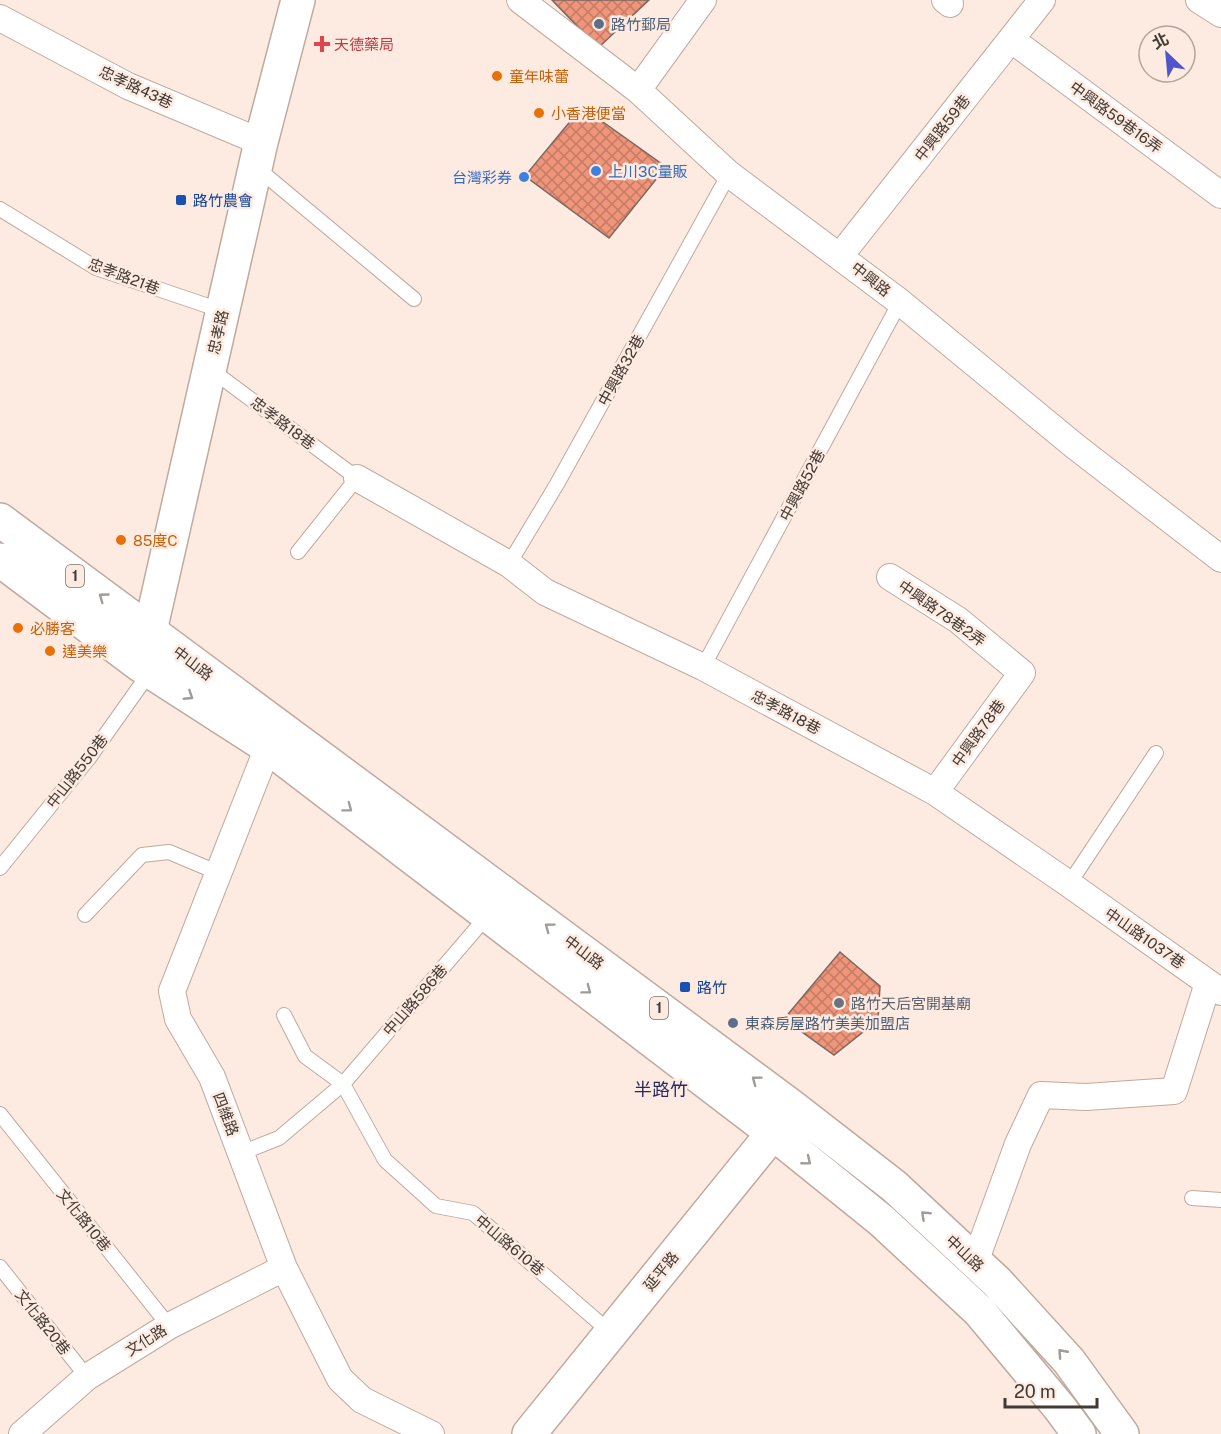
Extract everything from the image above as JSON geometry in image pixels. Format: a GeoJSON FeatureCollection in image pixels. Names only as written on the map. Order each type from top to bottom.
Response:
{"type":"FeatureCollection","features":[{"type":"Feature","properties":{"kind":"main road","name":"忠孝路"},"geometry":{"type":"LineString","coordinates":[[145,668],[150,631],[258,154],[298,0]]}},
{"type":"Feature","properties":{"kind":"main road","name":"中山路"},"geometry":{"type":"LineString","coordinates":[[4,547],[150,631],[791,1106],[894,1186],[997,1282],[1069,1361],[1122,1434]]}},
{"type":"Feature","properties":{"kind":"main road","name":"中山路"},"geometry":{"type":"LineString","coordinates":[[4,547],[145,668],[268,747],[773,1133],[882,1221],[979,1311],[1079,1434]]}},
{"type":"Feature","properties":{"kind":"main road","name":"延平路"},"geometry":{"type":"LineString","coordinates":[[529,1434],[773,1133],[791,1106]]}},
{"type":"Feature","properties":{"kind":"street","name":"中興路"},"geometry":{"type":"LineString","coordinates":[[520,0],[638,90],[729,174],[900,302],[1076,447],[1216,545]]}},
{"type":"Feature","properties":{"kind":"street"},"geometry":{"type":"LineString","coordinates":[[638,90],[703,0]]}},
{"type":"Feature","properties":{"kind":"street","name":"中興路59巷"},"geometry":{"type":"LineString","coordinates":[[840,256],[1042,0]]}},
{"type":"Feature","properties":{"kind":"street"},"geometry":{"type":"LineString","coordinates":[[1199,0],[1221,14]]}},
{"type":"Feature","properties":{"kind":"street","name":"忠孝路43巷"},"geometry":{"type":"LineString","coordinates":[[7,22],[258,154]]}},
{"type":"Feature","properties":{"kind":"street","name":"中興路59巷16弄"},"geometry":{"type":"LineString","coordinates":[[1012,40],[1221,195]]}},
{"type":"Feature","properties":{"kind":"street","name":"忠孝路18巷"},"geometry":{"type":"LineString","coordinates":[[357,478],[509,564],[545,592],[703,667],[934,792],[1069,884]]}},
{"type":"Feature","properties":{"kind":"street","name":"中興路78巷2弄"},"geometry":{"type":"LineString","coordinates":[[890,577],[958,620],[1022,673]]}},
{"type":"Feature","properties":{"kind":"street","name":"中興路78巷"},"geometry":{"type":"LineString","coordinates":[[934,792],[1022,673]]}},
{"type":"Feature","properties":{"kind":"street","name":"四維路"},"geometry":{"type":"LineString","coordinates":[[268,747],[172,991],[178,1019],[212,1077],[284,1268],[340,1379],[362,1400],[432,1434]]}},
{"type":"Feature","properties":{"kind":"street","name":"中山路1037巷"},"geometry":{"type":"LineString","coordinates":[[1069,884],[1215,987]]}},
{"type":"Feature","properties":{"kind":"street"},"geometry":{"type":"LineString","coordinates":[[975,1262],[1018,1144],[1041,1095],[1086,1097],[1174,1091],[1215,987]]}},
{"type":"Feature","properties":{"kind":"street","name":"文化路"},"geometry":{"type":"LineString","coordinates":[[22,1434],[87,1377],[169,1326],[284,1268]]}},
{"type":"Feature","properties":{"kind":"lane"},"geometry":{"type":"LineString","coordinates":[[258,154],[414,299]]}},
{"type":"Feature","properties":{"kind":"lane","name":"中興路32巷"},"geometry":{"type":"LineString","coordinates":[[509,564],[557,484],[729,174]]}},
{"type":"Feature","properties":{"kind":"lane","name":"忠孝路21巷"},"geometry":{"type":"LineString","coordinates":[[0,209],[96,268],[223,311]]}},
{"type":"Feature","properties":{"kind":"lane","name":"中興路52巷"},"geometry":{"type":"LineString","coordinates":[[703,667],[900,302]]}},
{"type":"Feature","properties":{"kind":"lane","name":"忠孝路18巷"},"geometry":{"type":"LineString","coordinates":[[210,369],[357,478]]}},
{"type":"Feature","properties":{"kind":"lane"},"geometry":{"type":"LineString","coordinates":[[298,552],[357,478]]}},
{"type":"Feature","properties":{"kind":"lane","name":"中山路550巷"},"geometry":{"type":"LineString","coordinates":[[0,868],[89,758],[145,668]]}},
{"type":"Feature","properties":{"kind":"lane"},"geometry":{"type":"LineString","coordinates":[[1069,884],[1156,753]]}},
{"type":"Feature","properties":{"kind":"lane"},"geometry":{"type":"LineString","coordinates":[[86,915],[142,855],[169,852],[219,873]]}},
{"type":"Feature","properties":{"kind":"lane","name":"中山路586巷"},"geometry":{"type":"LineString","coordinates":[[241,1154],[279,1138],[343,1084],[488,915]]}},
{"type":"Feature","properties":{"kind":"lane"},"geometry":{"type":"LineString","coordinates":[[284,1015],[305,1056],[343,1084]]}},
{"type":"Feature","properties":{"kind":"lane","name":"中山路610巷"},"geometry":{"type":"LineString","coordinates":[[343,1084],[385,1160],[436,1206],[473,1214],[612,1333]]}},
{"type":"Feature","properties":{"kind":"lane","name":"文化路10巷"},"geometry":{"type":"LineString","coordinates":[[0,1114],[169,1326]]}},
{"type":"Feature","properties":{"kind":"lane"},"geometry":{"type":"LineString","coordinates":[[1192,1198],[1221,1200]]}},
{"type":"Feature","properties":{"kind":"lane","name":"文化路20巷"},"geometry":{"type":"LineString","coordinates":[[0,1267],[87,1377]]}},
{"type":"Feature","properties":{"kind":"building","name":"路竹郵局"},"geometry":{"type":"Polygon","coordinates":[[[552,0],[649,0],[598,48],[552,0]]]}},
{"type":"Feature","properties":{"kind":"building","name":"上川3C量販"},"geometry":{"type":"Polygon","coordinates":[[[582,107],[666,167],[609,238],[525,176],[582,107]]]}},
{"type":"Feature","properties":{"kind":"building","name":"路竹天后宮開基廟"},"geometry":{"type":"Polygon","coordinates":[[[840,952],[880,986],[878,1020],[834,1055],[784,1019],[840,952]]]}},
{"type":"Feature","properties":{"kind":"place","name":"路竹郵局"},"geometry":{"type":"Point","coordinates":[599,24]}},
{"type":"Feature","properties":{"kind":"place","name":"天德藥局"},"geometry":{"type":"Point","coordinates":[322,44]}},
{"type":"Feature","properties":{"kind":"place","name":"童年味蕾"},"geometry":{"type":"Point","coordinates":[497,76]}},
{"type":"Feature","properties":{"kind":"place","name":"小香港便當"},"geometry":{"type":"Point","coordinates":[539,113]}},
{"type":"Feature","properties":{"kind":"place","name":"上川3C量販"},"geometry":{"type":"Point","coordinates":[596,171]}},
{"type":"Feature","properties":{"kind":"place","name":"台灣彩券"},"geometry":{"type":"Point","coordinates":[524,177]}},
{"type":"Feature","properties":{"kind":"place","name":"路竹農會"},"geometry":{"type":"Point","coordinates":[181,200]}},
{"type":"Feature","properties":{"kind":"place","name":"85度C"},"geometry":{"type":"Point","coordinates":[121,540]}},
{"type":"Feature","properties":{"kind":"place","name":"必勝客"},"geometry":{"type":"Point","coordinates":[18,628]}},
{"type":"Feature","properties":{"kind":"place","name":"達美樂"},"geometry":{"type":"Point","coordinates":[50,651]}},
{"type":"Feature","properties":{"kind":"place","name":"路竹"},"geometry":{"type":"Point","coordinates":[685,987]}},
{"type":"Feature","properties":{"kind":"place","name":"路竹天后宮開基廟"},"geometry":{"type":"Point","coordinates":[839,1003]}},
{"type":"Feature","properties":{"kind":"place","name":"東森房屋路竹美美加盟店"},"geometry":{"type":"Point","coordinates":[733,1023]}},
{"type":"Feature","properties":{"kind":"district","name":"半路竹"},"geometry":{"type":"Point","coordinates":[661,1089]}}]}
